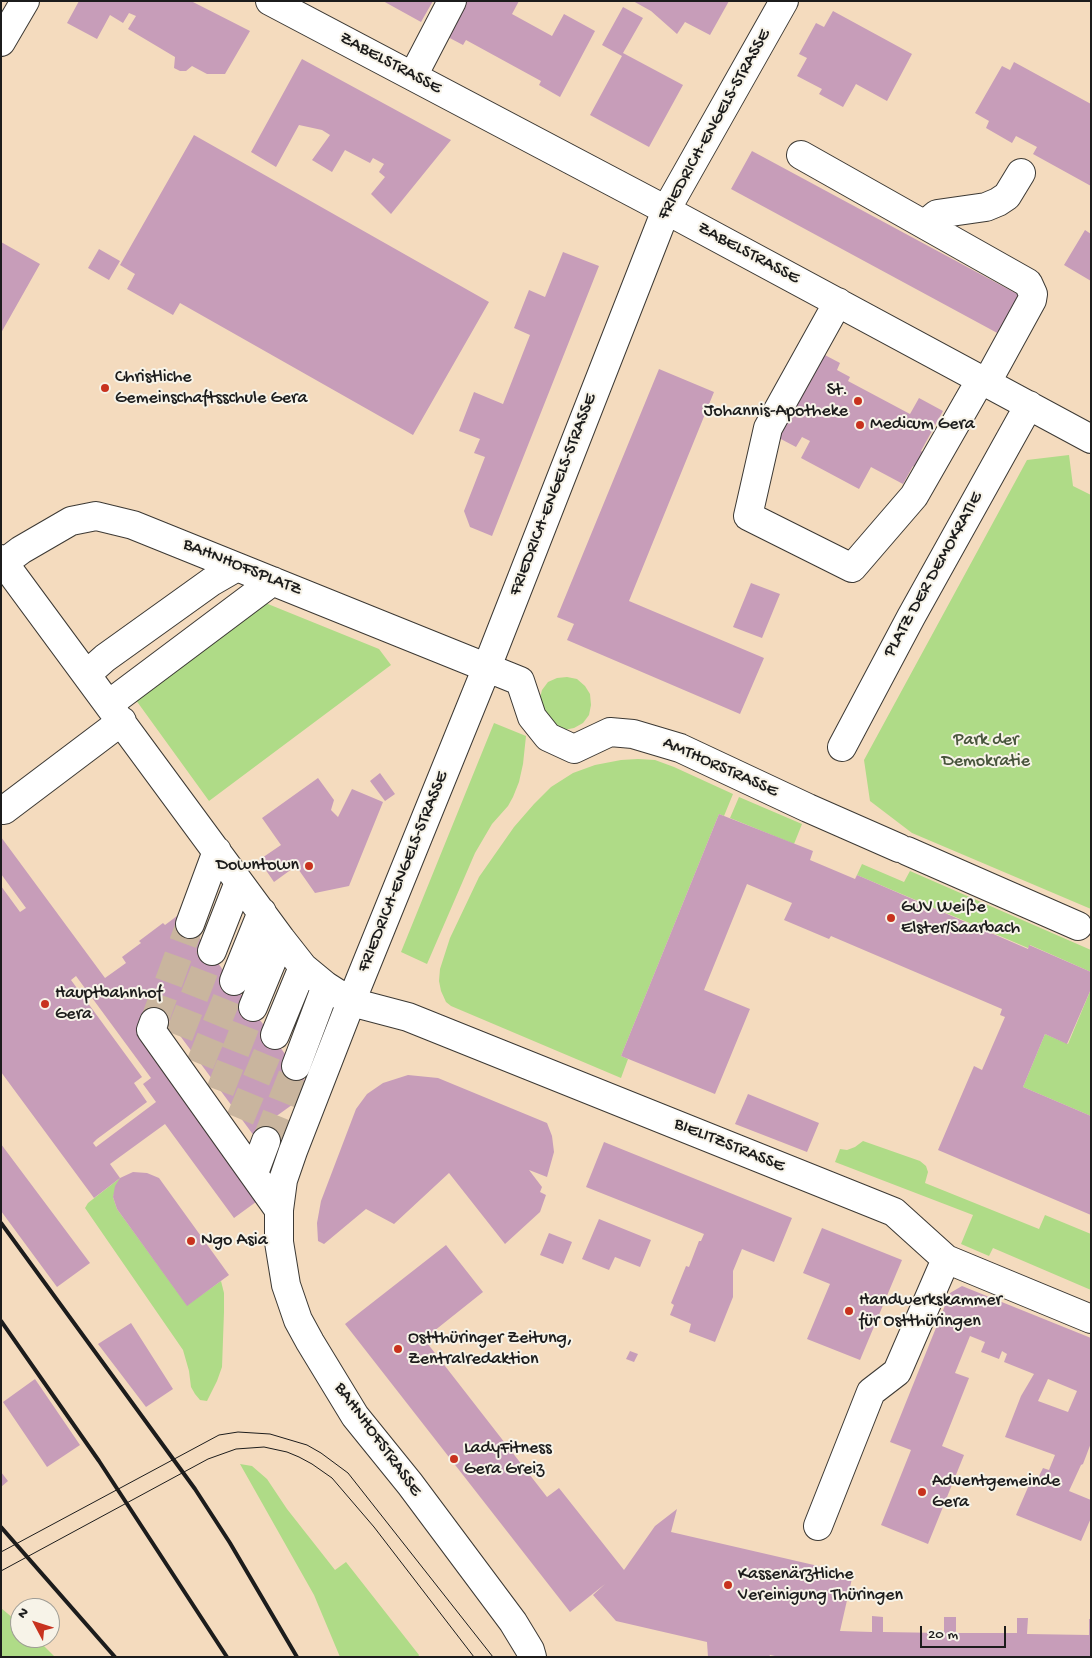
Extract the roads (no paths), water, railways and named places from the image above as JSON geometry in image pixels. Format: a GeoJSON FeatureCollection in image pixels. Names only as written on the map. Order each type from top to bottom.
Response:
{"type":"FeatureCollection","features":[{"type":"Feature","properties":{"kind":"street"},"geometry":{"type":"LineString","coordinates":[[1,42],[25,1]]}},
{"type":"Feature","properties":{"kind":"street","name":"ZABELSTRASSE"},"geometry":{"type":"LineString","coordinates":[[270,1],[666,210],[1091,439]]}},
{"type":"Feature","properties":{"kind":"street"},"geometry":{"type":"LineString","coordinates":[[413,76],[452,1]]}},
{"type":"Feature","properties":{"kind":"street","name":"FRIEDRICH-ENGELS-STRASSE"},"geometry":{"type":"LineString","coordinates":[[351,1002],[487,666],[666,210],[784,1]]}},
{"type":"Feature","properties":{"kind":"street"},"geometry":{"type":"LineString","coordinates":[[801,155],[1028,283],[1033,294],[1032,300],[914,496],[852,568],[748,516],[768,428],[838,302]]}},
{"type":"Feature","properties":{"kind":"street"},"geometry":{"type":"LineString","coordinates":[[927,226],[937,214],[986,207],[998,202],[1007,196],[1022,173]]}},
{"type":"Feature","properties":{"kind":"street","name":"PLATZ DER DEMOKRATIE"},"geometry":{"type":"LineString","coordinates":[[842,747],[911,616],[1029,405]]}},
{"type":"Feature","properties":{"kind":"street","name":"BAHNHOFSPLATZ"},"geometry":{"type":"LineString","coordinates":[[2,562],[71,521],[96,516],[133,525],[487,666]]}},
{"type":"Feature","properties":{"kind":"street","name":"BIELITZSTRASSE"},"geometry":{"type":"LineString","coordinates":[[2,562],[87,674],[281,939],[303,967],[326,986],[351,1002],[408,1016],[894,1212],[946,1260],[1091,1318]]}},
{"type":"Feature","properties":{"kind":"street"},"geometry":{"type":"LineString","coordinates":[[87,674],[105,658],[211,582],[237,567]]}},
{"type":"Feature","properties":{"kind":"street"},"geometry":{"type":"LineString","coordinates":[[1,810],[4,810],[115,713],[273,581]]}},
{"type":"Feature","properties":{"kind":"street","name":"AMTHORSTRASSE"},"geometry":{"type":"LineString","coordinates":[[487,666],[520,681],[532,717],[548,737],[574,749],[610,732],[634,734],[680,748],[808,808],[1086,930]]}},
{"type":"Feature","properties":{"kind":"street"},"geometry":{"type":"LineString","coordinates":[[190,924],[217,851]]}},
{"type":"Feature","properties":{"kind":"street"},"geometry":{"type":"LineString","coordinates":[[212,951],[239,882]]}},
{"type":"Feature","properties":{"kind":"street"},"geometry":{"type":"LineString","coordinates":[[234,981],[262,912]]}},
{"type":"Feature","properties":{"kind":"street"},"geometry":{"type":"LineString","coordinates":[[254,1007],[281,939]]}},
{"type":"Feature","properties":{"kind":"street"},"geometry":{"type":"LineString","coordinates":[[274,1035],[303,967]]}},
{"type":"Feature","properties":{"kind":"street"},"geometry":{"type":"LineString","coordinates":[[296,1066],[326,986]]}},
{"type":"Feature","properties":{"kind":"street","name":"BAHNHOFSTRASSE"},"geometry":{"type":"LineString","coordinates":[[351,1002],[283,1180],[279,1210],[279,1242],[286,1286],[298,1320],[355,1416],[410,1484],[513,1622],[530,1650],[532,1657]]}},
{"type":"Feature","properties":{"kind":"street"},"geometry":{"type":"LineString","coordinates":[[154,1022],[151,1030],[175,1046],[235,1130],[254,1173],[279,1210]]}},
{"type":"Feature","properties":{"kind":"street"},"geometry":{"type":"LineString","coordinates":[[254,1173],[266,1141]]}},
{"type":"Feature","properties":{"kind":"street"},"geometry":{"type":"LineString","coordinates":[[818,1526],[871,1392],[897,1372],[946,1260]]}},
{"type":"Feature","properties":{"kind":"tunnel"},"geometry":{"type":"LineString","coordinates":[[154,1022],[190,924]]}},
{"type":"Feature","properties":{"kind":"tunnel"},"geometry":{"type":"LineString","coordinates":[[179,1036],[212,951]]}},
{"type":"Feature","properties":{"kind":"tunnel"},"geometry":{"type":"LineString","coordinates":[[200,1064],[234,981]]}},
{"type":"Feature","properties":{"kind":"tunnel"},"geometry":{"type":"LineString","coordinates":[[220,1091],[253,1007]]}},
{"type":"Feature","properties":{"kind":"tunnel"},"geometry":{"type":"LineString","coordinates":[[240,1119],[275,1035]]}},
{"type":"Feature","properties":{"kind":"tunnel"},"geometry":{"type":"LineString","coordinates":[[266,1141],[296,1066]]}},
{"type":"Feature","properties":{"kind":"tram line"},"geometry":{"type":"LineString","coordinates":[[1,1552],[219,1435],[238,1432],[270,1434],[307,1445],[348,1473],[493,1657]]}},
{"type":"Feature","properties":{"kind":"tram line"},"geometry":{"type":"LineString","coordinates":[[1,1571],[208,1459],[236,1449],[264,1447],[287,1452],[299,1457],[332,1478],[374,1527],[474,1657]]}},
{"type":"Feature","properties":{"kind":"railway"},"geometry":{"type":"LineString","coordinates":[[1,1223],[195,1489],[230,1543],[297,1657]]}},
{"type":"Feature","properties":{"kind":"railway"},"geometry":{"type":"LineString","coordinates":[[1,1321],[99,1461],[227,1657]]}},
{"type":"Feature","properties":{"kind":"railway"},"geometry":{"type":"LineString","coordinates":[[1,1527],[115,1657]]}},
{"type":"Feature","properties":{"kind":"place","name":"Christliche Gemeinschaftsschule Gera"},"geometry":{"type":"Point","coordinates":[105,388]}},
{"type":"Feature","properties":{"kind":"place","name":"St. Johannis-Apotheke"},"geometry":{"type":"Point","coordinates":[858,401]}},
{"type":"Feature","properties":{"kind":"place","name":"Medicum Gera"},"geometry":{"type":"Point","coordinates":[860,425]}},
{"type":"Feature","properties":{"kind":"place","name":"Downtown"},"geometry":{"type":"Point","coordinates":[309,866]}},
{"type":"Feature","properties":{"kind":"place","name":"GUV Weiße Elster/Saarbach"},"geometry":{"type":"Point","coordinates":[891,918]}},
{"type":"Feature","properties":{"kind":"place","name":"Hauptbahnhof Gera"},"geometry":{"type":"Point","coordinates":[45,1004]}},
{"type":"Feature","properties":{"kind":"place","name":"Ngo Asia"},"geometry":{"type":"Point","coordinates":[191,1241]}},
{"type":"Feature","properties":{"kind":"place","name":"Handwerkskammer für Ostthüringen"},"geometry":{"type":"Point","coordinates":[849,1311]}},
{"type":"Feature","properties":{"kind":"place","name":"Ostthüringer Zeitung, Zentralredaktion"},"geometry":{"type":"Point","coordinates":[398,1349]}},
{"type":"Feature","properties":{"kind":"place","name":"LadyFitness Gera Greiz"},"geometry":{"type":"Point","coordinates":[454,1459]}},
{"type":"Feature","properties":{"kind":"place","name":"Adventgemeinde Gera"},"geometry":{"type":"Point","coordinates":[922,1492]}},
{"type":"Feature","properties":{"kind":"place","name":"Kassenärztliche Vereinigung Thüringen"},"geometry":{"type":"Point","coordinates":[728,1585]}},
{"type":"Feature","properties":{"kind":"park label","name":"Park der Demokratie"},"geometry":{"type":"Point","coordinates":[986,751]}}]}
